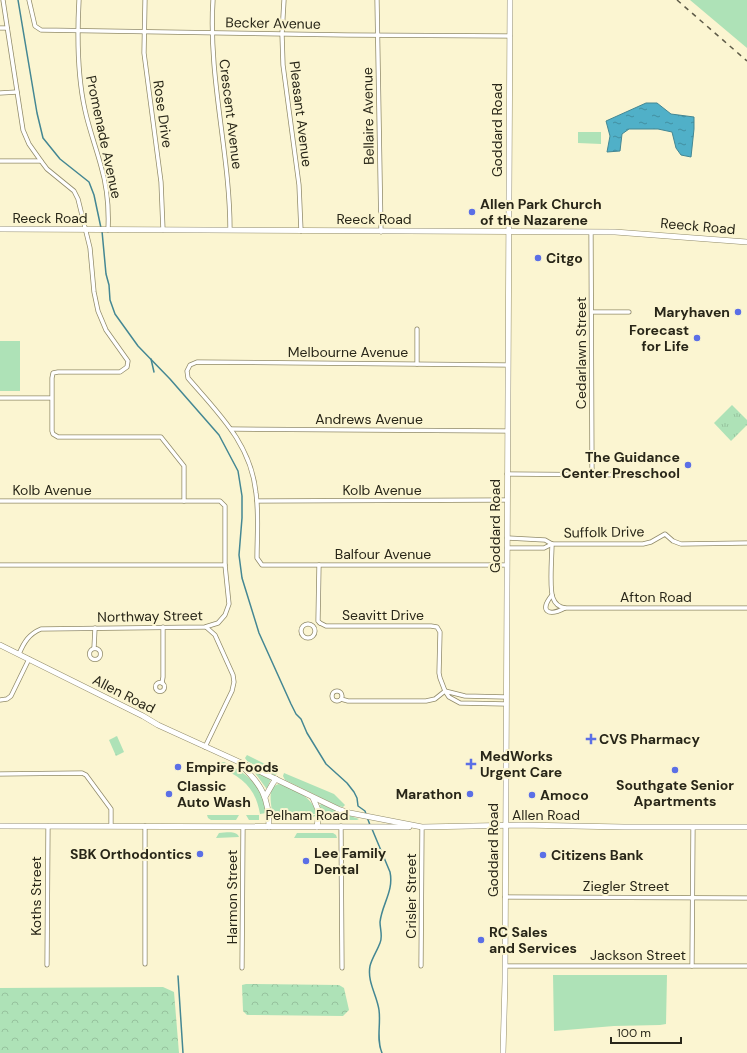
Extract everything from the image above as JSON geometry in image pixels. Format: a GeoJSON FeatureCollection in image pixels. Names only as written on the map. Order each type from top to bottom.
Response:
{"type":"FeatureCollection","features":[{"type":"Feature","properties":{"kind":"main road","name":"Goddard Road"},"geometry":{"type":"LineString","coordinates":[[503,1053],[506,826],[510,0]]}},
{"type":"Feature","properties":{"kind":"main road","name":"Reeck Road"},"geometry":{"type":"LineString","coordinates":[[0,229],[508,233],[591,232],[636,233],[747,242]]}},
{"type":"Feature","properties":{"kind":"main road","name":"Allen Road"},"geometry":{"type":"LineString","coordinates":[[0,645],[143,716],[158,725],[338,809],[422,827],[747,827]]}},
{"type":"Feature","properties":{"kind":"main road","name":"Allen Road"},"geometry":{"type":"LineString","coordinates":[[238,762],[253,776],[261,787],[269,813],[270,827]]}},
{"type":"Feature","properties":{"kind":"main road"},"geometry":{"type":"LineString","coordinates":[[265,797],[276,779]]}},
{"type":"Feature","properties":{"kind":"main road"},"geometry":{"type":"LineString","coordinates":[[313,798],[319,812],[317,827]]}},
{"type":"Feature","properties":{"kind":"main road","name":"Pelham Road"},"geometry":{"type":"LineString","coordinates":[[0,826],[422,827]]}},
{"type":"Feature","properties":{"kind":"street"},"geometry":{"type":"LineString","coordinates":[[3,0],[23,130],[29,144],[47,169],[76,194],[91,252],[94,292],[98,311],[106,330],[127,358],[128,365],[126,369],[120,372],[54,372],[52,374],[51,398],[52,431],[55,436],[158,437],[163,439],[184,466],[184,501]]}},
{"type":"Feature","properties":{"kind":"street","name":"Becker Avenue"},"geometry":{"type":"LineString","coordinates":[[29,0],[34,23],[36,28],[41,30],[377,36],[510,36]]}},
{"type":"Feature","properties":{"kind":"street","name":"Promenade Avenue"},"geometry":{"type":"LineString","coordinates":[[79,0],[79,64],[82,94],[89,127],[104,177],[106,191],[107,230]]}},
{"type":"Feature","properties":{"kind":"street","name":"Rose Drive"},"geometry":{"type":"LineString","coordinates":[[145,0],[144,32],[146,72],[161,182],[163,230]]}},
{"type":"Feature","properties":{"kind":"street","name":"Crescent Avenue"},"geometry":{"type":"LineString","coordinates":[[213,0],[212,32],[214,71],[229,187],[230,230]]}},
{"type":"Feature","properties":{"kind":"street","name":"Pleasant Avenue"},"geometry":{"type":"LineString","coordinates":[[284,0],[282,34],[283,65],[299,185],[301,231]]}},
{"type":"Feature","properties":{"kind":"street","name":"Bellaire Avenue"},"geometry":{"type":"LineString","coordinates":[[377,0],[381,232]]}},
{"type":"Feature","properties":{"kind":"street"},"geometry":{"type":"LineString","coordinates":[[0,28],[7,28]]}},
{"type":"Feature","properties":{"kind":"street"},"geometry":{"type":"LineString","coordinates":[[0,93],[17,92]]}},
{"type":"Feature","properties":{"kind":"street"},"geometry":{"type":"LineString","coordinates":[[0,161],[41,161]]}},
{"type":"Feature","properties":{"kind":"street","name":"Cedarlawn Street"},"geometry":{"type":"LineString","coordinates":[[591,232],[592,474]]}},
{"type":"Feature","properties":{"kind":"street"},"geometry":{"type":"LineString","coordinates":[[592,312],[629,312]]}},
{"type":"Feature","properties":{"kind":"street"},"geometry":{"type":"LineString","coordinates":[[417,329],[417,364]]}},
{"type":"Feature","properties":{"kind":"street","name":"Melbourne Avenue"},"geometry":{"type":"LineString","coordinates":[[231,429],[188,378],[187,372],[189,367],[197,362],[508,365]]}},
{"type":"Feature","properties":{"kind":"street"},"geometry":{"type":"LineString","coordinates":[[0,398],[51,398]]}},
{"type":"Feature","properties":{"kind":"street"},"geometry":{"type":"LineString","coordinates":[[231,429],[242,446],[249,464],[255,483],[257,501]]}},
{"type":"Feature","properties":{"kind":"street","name":"Andrews Avenue"},"geometry":{"type":"LineString","coordinates":[[231,429],[507,431]]}},
{"type":"Feature","properties":{"kind":"street"},"geometry":{"type":"LineString","coordinates":[[507,474],[632,475]]}},
{"type":"Feature","properties":{"kind":"street","name":"Kolb Avenue"},"geometry":{"type":"LineString","coordinates":[[257,501],[507,500]]}},
{"type":"Feature","properties":{"kind":"street","name":"Kolb Avenue"},"geometry":{"type":"LineString","coordinates":[[0,501],[220,501],[223,503]]}},
{"type":"Feature","properties":{"kind":"street","name":"Balfour Avenue"},"geometry":{"type":"LineString","coordinates":[[257,501],[257,558],[259,563],[265,565],[507,565]]}},
{"type":"Feature","properties":{"kind":"street","name":"Northway Street"},"geometry":{"type":"LineString","coordinates":[[19,654],[28,638],[41,628],[205,627],[218,623],[225,615],[228,608],[229,599],[225,565],[225,506],[223,503]]}},
{"type":"Feature","properties":{"kind":"street","name":"Suffolk Drive"},"geometry":{"type":"LineString","coordinates":[[507,548],[544,548],[552,544],[643,544],[652,542],[665,534],[673,541],[681,544],[747,544]]}},
{"type":"Feature","properties":{"kind":"street","name":"Suffolk Drive"},"geometry":{"type":"LineString","coordinates":[[507,538],[545,540],[552,544]]}},
{"type":"Feature","properties":{"kind":"street"},"geometry":{"type":"LineString","coordinates":[[552,544],[552,595]]}},
{"type":"Feature","properties":{"kind":"street"},"geometry":{"type":"LineString","coordinates":[[0,565],[225,565]]}},
{"type":"Feature","properties":{"kind":"street"},"geometry":{"type":"LineString","coordinates":[[314,627],[320,623],[318,621],[319,565]]}},
{"type":"Feature","properties":{"kind":"street","name":"Afton Road"},"geometry":{"type":"LineString","coordinates":[[565,608],[556,604],[552,595],[547,600],[546,609],[549,613],[565,608],[747,608]]}},
{"type":"Feature","properties":{"kind":"street","name":"Seavitt Drive"},"geometry":{"type":"LineString","coordinates":[[320,623],[326,626],[431,626],[437,628],[440,634],[440,678],[446,691]]}},
{"type":"Feature","properties":{"kind":"street"},"geometry":{"type":"LineString","coordinates":[[162,683],[163,627]]}},
{"type":"Feature","properties":{"kind":"street"},"geometry":{"type":"LineString","coordinates":[[205,627],[211,630],[215,635],[233,675],[234,682],[232,691],[205,747]]}},
{"type":"Feature","properties":{"kind":"street"},"geometry":{"type":"LineString","coordinates":[[94,648],[95,628]]}},
{"type":"Feature","properties":{"kind":"street"},"geometry":{"type":"LineString","coordinates":[[0,700],[7,700],[11,696],[29,659]]}},
{"type":"Feature","properties":{"kind":"street"},"geometry":{"type":"LineString","coordinates":[[446,691],[465,696],[506,697]]}},
{"type":"Feature","properties":{"kind":"street"},"geometry":{"type":"LineString","coordinates":[[341,699],[348,701],[426,701],[435,699],[446,691]]}},
{"type":"Feature","properties":{"kind":"street"},"geometry":{"type":"LineString","coordinates":[[446,691],[449,698],[460,703],[506,704]]}},
{"type":"Feature","properties":{"kind":"street"},"geometry":{"type":"LineString","coordinates":[[0,774],[86,774],[111,809],[111,826]]}},
{"type":"Feature","properties":{"kind":"street","name":"Koths Street"},"geometry":{"type":"LineString","coordinates":[[47,965],[48,826]]}},
{"type":"Feature","properties":{"kind":"street"},"geometry":{"type":"LineString","coordinates":[[144,964],[145,826]]}},
{"type":"Feature","properties":{"kind":"street"},"geometry":{"type":"LineString","coordinates":[[341,826],[342,968]]}},
{"type":"Feature","properties":{"kind":"street","name":"Harmon Street"},"geometry":{"type":"LineString","coordinates":[[242,968],[243,827]]}},
{"type":"Feature","properties":{"kind":"street","name":"Crisler Street"},"geometry":{"type":"LineString","coordinates":[[421,966],[422,827]]}},
{"type":"Feature","properties":{"kind":"street"},"geometry":{"type":"LineString","coordinates":[[692,966],[693,827]]}},
{"type":"Feature","properties":{"kind":"street","name":"Ziegler Street"},"geometry":{"type":"LineString","coordinates":[[505,897],[747,898]]}},
{"type":"Feature","properties":{"kind":"street","name":"Jackson Street"},"geometry":{"type":"LineString","coordinates":[[505,966],[747,966]]}},
{"type":"Feature","properties":{"kind":"green space"},"geometry":{"type":"Polygon","coordinates":[[[690,0],[747,0],[747,48],[690,0]]]}},
{"type":"Feature","properties":{"kind":"green space"},"geometry":{"type":"Polygon","coordinates":[[[578,132],[601,132],[601,144],[578,143],[578,132]]]}},
{"type":"Feature","properties":{"kind":"green space"},"geometry":{"type":"Polygon","coordinates":[[[0,341],[20,341],[20,391],[0,391],[0,341]]]}},
{"type":"Feature","properties":{"kind":"green space"},"geometry":{"type":"Polygon","coordinates":[[[732,405],[747,420],[747,425],[731,441],[714,423],[732,405]]]}},
{"type":"Feature","properties":{"kind":"green space"},"geometry":{"type":"Polygon","coordinates":[[[117,736],[124,752],[116,756],[109,740],[117,736]]]}},
{"type":"Feature","properties":{"kind":"green space"},"geometry":{"type":"Polygon","coordinates":[[[247,755],[277,770],[277,774],[274,775],[247,761],[245,758],[247,755]]]}},
{"type":"Feature","properties":{"kind":"green space"},"geometry":{"type":"Polygon","coordinates":[[[224,762],[246,776],[258,788],[265,804],[266,813],[260,814],[255,796],[241,779],[218,766],[220,763],[224,762]]]}},
{"type":"Feature","properties":{"kind":"green space"},"geometry":{"type":"Polygon","coordinates":[[[256,772],[271,779],[267,788],[255,773],[256,772]]]}},
{"type":"Feature","properties":{"kind":"green space"},"geometry":{"type":"Polygon","coordinates":[[[284,773],[334,794],[345,805],[343,807],[338,806],[285,780],[283,776],[284,773]]]}},
{"type":"Feature","properties":{"kind":"green space"},"geometry":{"type":"Polygon","coordinates":[[[279,784],[302,794],[307,798],[316,814],[272,813],[271,792],[275,786],[279,784]]]}},
{"type":"Feature","properties":{"kind":"green space"},"geometry":{"type":"Polygon","coordinates":[[[321,804],[341,813],[341,814],[321,814],[321,804]]]}},
{"type":"Feature","properties":{"kind":"green space"},"geometry":{"type":"Polygon","coordinates":[[[342,813],[359,819],[325,820],[321,818],[322,815],[341,815],[342,813]]]}},
{"type":"Feature","properties":{"kind":"green space"},"geometry":{"type":"Polygon","coordinates":[[[207,815],[239,815],[236,820],[211,820],[207,815]]]}},
{"type":"Feature","properties":{"kind":"green space"},"geometry":{"type":"Polygon","coordinates":[[[246,815],[259,815],[259,820],[249,820],[246,815]]]}},
{"type":"Feature","properties":{"kind":"green space"},"geometry":{"type":"Polygon","coordinates":[[[273,815],[316,815],[310,820],[280,820],[276,819],[273,815]]]}},
{"type":"Feature","properties":{"kind":"green space"},"geometry":{"type":"Polygon","coordinates":[[[219,833],[236,833],[239,837],[216,838],[219,833]]]}},
{"type":"Feature","properties":{"kind":"green space"},"geometry":{"type":"Polygon","coordinates":[[[297,833],[333,833],[337,838],[294,838],[297,833]]]}},
{"type":"Feature","properties":{"kind":"green space"},"geometry":{"type":"Polygon","coordinates":[[[553,975],[667,975],[666,1024],[614,1026],[554,1031],[553,975]]]}},
{"type":"Feature","properties":{"kind":"green space"},"geometry":{"type":"Polygon","coordinates":[[[242,985],[339,985],[344,988],[349,1010],[343,1016],[247,1015],[243,1011],[242,985]]]}},
{"type":"Feature","properties":{"kind":"green space"},"geometry":{"type":"Polygon","coordinates":[[[163,987],[174,992],[179,1053],[0,1053],[0,988],[163,987]]]}},
{"type":"Feature","properties":{"kind":"water"},"geometry":{"type":"Polygon","coordinates":[[[646,103],[657,103],[671,114],[694,117],[691,157],[681,155],[676,148],[672,132],[658,129],[629,129],[622,134],[620,151],[607,152],[610,136],[606,121],[646,103]]]}},
{"type":"Feature","properties":{"kind":"waterway"},"geometry":{"type":"LineString","coordinates":[[18,0],[37,113],[43,138],[60,159],[89,182],[94,195],[101,228]]}},
{"type":"Feature","properties":{"kind":"waterway"},"geometry":{"type":"LineString","coordinates":[[102,231],[110,300],[115,314],[138,346],[170,379],[219,435],[238,471],[242,496],[239,555],[242,578],[259,633],[291,704],[296,714],[301,719],[307,733],[326,764],[347,783],[354,792],[357,798],[358,806],[365,811],[366,814]]}},
{"type":"Feature","properties":{"kind":"waterway"},"geometry":{"type":"LineString","coordinates":[[151,359],[154,372]]}},
{"type":"Feature","properties":{"kind":"waterway"},"geometry":{"type":"LineString","coordinates":[[367,817],[370,825]]}},
{"type":"Feature","properties":{"kind":"waterway"},"geometry":{"type":"LineString","coordinates":[[372,829],[390,872],[391,879],[389,891],[381,915],[381,941],[371,963],[369,972],[379,1010],[379,1042],[382,1053]]}},
{"type":"Feature","properties":{"kind":"waterway"},"geometry":{"type":"LineString","coordinates":[[178,976],[183,1053]]}},
{"type":"Feature","properties":{"kind":"railway"},"geometry":{"type":"LineString","coordinates":[[677,0],[747,61]]}},
{"type":"Feature","properties":{"kind":"place","name":"Allen Park Church of the Nazarene"},"geometry":{"type":"Point","coordinates":[472,212]}},
{"type":"Feature","properties":{"kind":"place","name":"Citgo"},"geometry":{"type":"Point","coordinates":[538,258]}},
{"type":"Feature","properties":{"kind":"place","name":"Maryhaven"},"geometry":{"type":"Point","coordinates":[738,312]}},
{"type":"Feature","properties":{"kind":"place","name":"Forecast for Life"},"geometry":{"type":"Point","coordinates":[697,338]}},
{"type":"Feature","properties":{"kind":"place","name":"The Guidance Center Preschool"},"geometry":{"type":"Point","coordinates":[688,465]}},
{"type":"Feature","properties":{"kind":"place","name":"CVS Pharmacy"},"geometry":{"type":"Point","coordinates":[591,739]}},
{"type":"Feature","properties":{"kind":"place","name":"MedWorks Urgent Care"},"geometry":{"type":"Point","coordinates":[471,764]}},
{"type":"Feature","properties":{"kind":"place","name":"Empire Foods"},"geometry":{"type":"Point","coordinates":[178,767]}},
{"type":"Feature","properties":{"kind":"place","name":"Southgate Senior Apartments"},"geometry":{"type":"Point","coordinates":[675,770]}},
{"type":"Feature","properties":{"kind":"place","name":"Classic Auto Wash"},"geometry":{"type":"Point","coordinates":[169,794]}},
{"type":"Feature","properties":{"kind":"place","name":"Marathon"},"geometry":{"type":"Point","coordinates":[470,794]}},
{"type":"Feature","properties":{"kind":"place","name":"Amoco"},"geometry":{"type":"Point","coordinates":[532,795]}},
{"type":"Feature","properties":{"kind":"place","name":"SBK Orthodontics"},"geometry":{"type":"Point","coordinates":[200,854]}},
{"type":"Feature","properties":{"kind":"place","name":"Citizens Bank"},"geometry":{"type":"Point","coordinates":[543,855]}},
{"type":"Feature","properties":{"kind":"place","name":"Lee Family Dental"},"geometry":{"type":"Point","coordinates":[306,861]}},
{"type":"Feature","properties":{"kind":"place","name":"RC Sales and Services"},"geometry":{"type":"Point","coordinates":[481,940]}}]}
